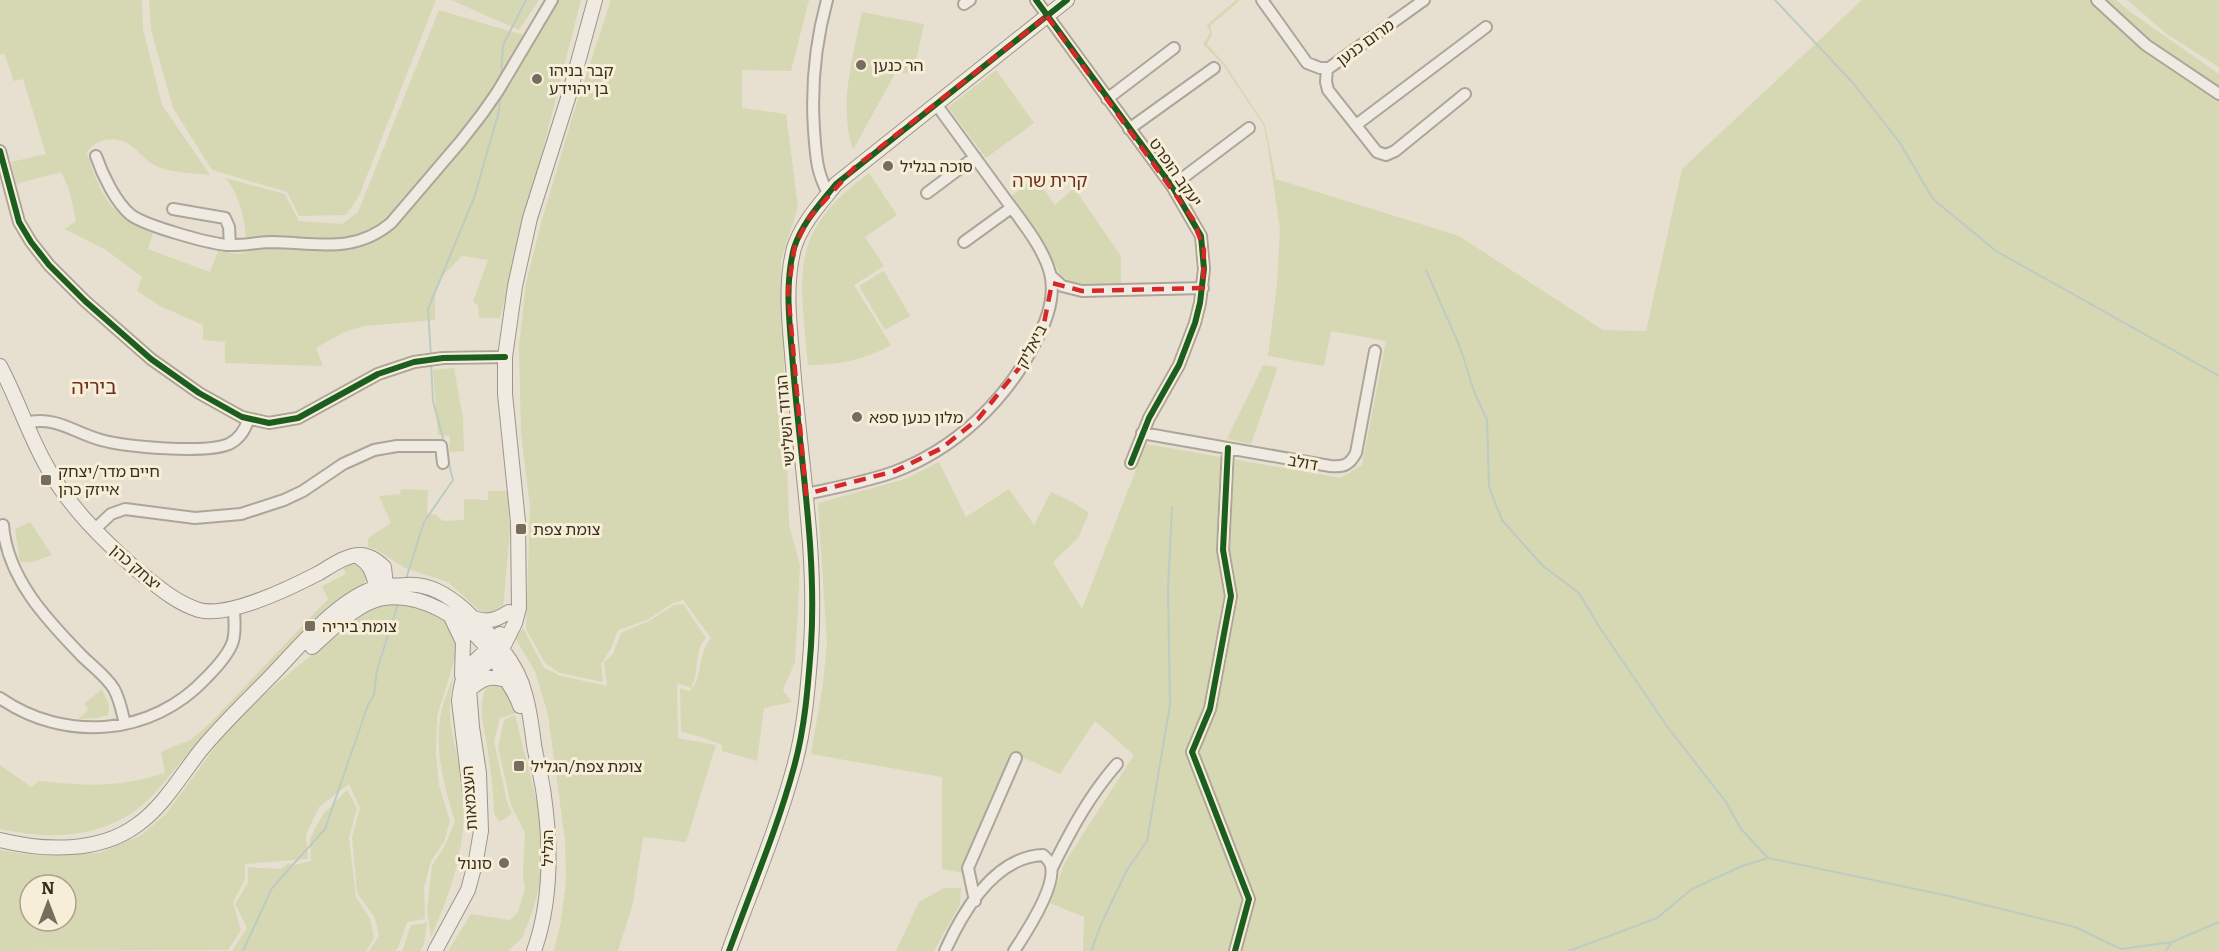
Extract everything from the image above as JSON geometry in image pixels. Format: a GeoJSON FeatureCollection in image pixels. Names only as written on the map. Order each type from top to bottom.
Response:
{"type":"FeatureCollection","features":[{"type":"Feature","properties":{"kind":"main road"},"geometry":{"type":"LineString","coordinates":[[466,684],[515,623],[519,608],[518,522],[506,394],[505,357],[515,286],[530,218],[569,96],[595,0]]}},
{"type":"Feature","properties":{"kind":"main road","name":"הגדוד השלישי"},"geometry":{"type":"LineString","coordinates":[[729,951],[777,819],[799,747],[808,678],[812,565],[797,413],[789,282],[792,258],[802,229],[828,194],[854,168],[1067,0]]}},
{"type":"Feature","properties":{"kind":"main road","name":"יצחק כהן"},"geometry":{"type":"LineString","coordinates":[[0,366],[38,449],[56,482],[95,529],[146,577],[181,602],[208,612],[234,608],[291,587],[356,555]]}},
{"type":"Feature","properties":{"kind":"main road"},"geometry":{"type":"LineString","coordinates":[[356,555],[367,562],[382,590],[420,602],[449,615],[495,649]]}},
{"type":"Feature","properties":{"kind":"main road"},"geometry":{"type":"LineString","coordinates":[[356,555],[366,555],[414,584],[437,590],[473,618],[495,649]]}},
{"type":"Feature","properties":{"kind":"main road"},"geometry":{"type":"LineString","coordinates":[[382,590],[384,567]]}},
{"type":"Feature","properties":{"kind":"main road"},"geometry":{"type":"LineString","coordinates":[[495,649],[507,620],[513,586],[518,575]]}},
{"type":"Feature","properties":{"kind":"main road"},"geometry":{"type":"LineString","coordinates":[[0,840],[15,844],[57,848],[101,844],[122,835],[138,825],[167,795],[201,750],[334,614],[355,598],[414,584]]}},
{"type":"Feature","properties":{"kind":"main road"},"geometry":{"type":"LineString","coordinates":[[473,618],[482,621],[496,620],[508,612]]}},
{"type":"Feature","properties":{"kind":"main road","name":"העצמאות"},"geometry":{"type":"LineString","coordinates":[[434,951],[468,890],[482,831],[479,773],[466,684],[463,642],[449,615]]}},
{"type":"Feature","properties":{"kind":"main road","name":"הגליל"},"geometry":{"type":"LineString","coordinates":[[495,649],[506,680],[515,692],[534,745]]}},
{"type":"Feature","properties":{"kind":"main road","name":"הגליל"},"geometry":{"type":"LineString","coordinates":[[495,649],[523,685],[531,715],[534,745],[544,794],[548,837],[547,887],[540,935],[534,951]]}},
{"type":"Feature","properties":{"kind":"main road"},"geometry":{"type":"LineString","coordinates":[[466,684],[495,676],[506,680]]}},
{"type":"Feature","properties":{"kind":"street"},"geometry":{"type":"LineString","coordinates":[[96,156],[100,170],[108,184],[133,216],[145,222],[214,243],[230,245],[272,242],[319,246],[352,243],[381,231],[391,223],[446,159],[498,91],[552,0]]}},
{"type":"Feature","properties":{"kind":"street"},"geometry":{"type":"LineString","coordinates":[[827,0],[817,44],[812,96],[817,167],[828,194]]}},
{"type":"Feature","properties":{"kind":"street"},"geometry":{"type":"LineString","coordinates":[[1036,0],[1047,16]]}},
{"type":"Feature","properties":{"kind":"street","name":"מרום כנען"},"geometry":{"type":"LineString","coordinates":[[1262,0],[1307,63],[1320,68],[1327,68],[1424,0]]}},
{"type":"Feature","properties":{"kind":"street"},"geometry":{"type":"LineString","coordinates":[[2097,0],[2146,45],[2219,94]]}},
{"type":"Feature","properties":{"kind":"street","name":"יעקב הופרט"},"geometry":{"type":"LineString","coordinates":[[1047,16],[1172,186],[1201,236],[1203,288],[1195,323],[1179,365],[1142,433],[1131,463]]}},
{"type":"Feature","properties":{"kind":"street"},"geometry":{"type":"LineString","coordinates":[[1356,125],[1486,27]]}},
{"type":"Feature","properties":{"kind":"street"},"geometry":{"type":"LineString","coordinates":[[1107,99],[1174,48]]}},
{"type":"Feature","properties":{"kind":"street"},"geometry":{"type":"LineString","coordinates":[[1129,129],[1214,68]]}},
{"type":"Feature","properties":{"kind":"street"},"geometry":{"type":"LineString","coordinates":[[1327,68],[1328,90],[1377,152],[1386,155],[1395,151],[1465,94]]}},
{"type":"Feature","properties":{"kind":"street","name":"ביאליק"},"geometry":{"type":"LineString","coordinates":[[806,494],[865,481],[895,471],[942,448],[996,401],[1028,357],[1043,328],[1049,307],[1051,276],[1046,261],[936,104]]}},
{"type":"Feature","properties":{"kind":"street"},"geometry":{"type":"LineString","coordinates":[[1172,186],[1249,128]]}},
{"type":"Feature","properties":{"kind":"street"},"geometry":{"type":"LineString","coordinates":[[0,151],[19,222],[36,249],[57,273],[110,325],[158,364],[199,393],[248,420],[269,423],[298,418],[378,374],[414,362],[451,358],[505,357]]}},
{"type":"Feature","properties":{"kind":"street"},"geometry":{"type":"LineString","coordinates":[[927,193],[975,157]]}},
{"type":"Feature","properties":{"kind":"street"},"geometry":{"type":"LineString","coordinates":[[964,242],[1011,208]]}},
{"type":"Feature","properties":{"kind":"street"},"geometry":{"type":"LineString","coordinates":[[173,209],[225,218],[230,227],[230,245]]}},
{"type":"Feature","properties":{"kind":"street"},"geometry":{"type":"LineString","coordinates":[[1051,276],[1062,286],[1082,291],[1203,288]]}},
{"type":"Feature","properties":{"kind":"street","name":"דולב"},"geometry":{"type":"LineString","coordinates":[[1142,433],[1343,467],[1351,462],[1356,453],[1375,351]]}},
{"type":"Feature","properties":{"kind":"street"},"geometry":{"type":"LineString","coordinates":[[27,423],[48,420],[81,434],[119,444],[176,448],[214,447],[228,444],[241,434],[248,420]]}},
{"type":"Feature","properties":{"kind":"street"},"geometry":{"type":"LineString","coordinates":[[95,529],[111,514],[125,509],[195,518],[218,517],[263,508],[303,491],[351,459],[385,447],[441,446],[443,463]]}},
{"type":"Feature","properties":{"kind":"street"},"geometry":{"type":"LineString","coordinates":[[1228,448],[1223,550],[1231,596],[1210,709],[1192,752],[1250,900],[1235,951]]}},
{"type":"Feature","properties":{"kind":"street"},"geometry":{"type":"LineString","coordinates":[[3,525],[7,552],[18,576],[53,624],[110,683],[119,700],[125,724]]}},
{"type":"Feature","properties":{"kind":"street"},"geometry":{"type":"LineString","coordinates":[[0,699],[29,716],[65,726],[107,727],[125,724],[165,710],[179,702],[201,683],[231,645],[234,633],[234,608]]}},
{"type":"Feature","properties":{"kind":"street"},"geometry":{"type":"LineString","coordinates":[[975,900],[968,868],[1016,758]]}},
{"type":"Feature","properties":{"kind":"street"},"geometry":{"type":"LineString","coordinates":[[1014,951],[1026,933],[1042,900],[1051,879],[1052,868],[1080,813],[1092,793],[1117,764]]}},
{"type":"Feature","properties":{"kind":"street"},"geometry":{"type":"LineString","coordinates":[[945,951],[958,923],[1001,870],[1014,862],[1043,855],[1049,860],[1052,868]]}},
{"type":"Feature","properties":{"kind":"highlighted area"},"geometry":{"type":"Polygon","coordinates":[[[1047,16],[1193,219],[1204,250],[1203,288],[1082,291],[1052,283],[1043,328],[1028,357],[978,419],[942,448],[895,471],[806,494],[788,291],[795,245],[809,218],[854,168],[1047,16]]]}},
{"type":"Feature","properties":{"kind":"green space"},"geometry":{"type":"Polygon","coordinates":[[[0,0],[142,0],[143,29],[162,105],[210,175],[177,172],[158,167],[129,144],[114,139],[97,143],[87,153],[97,181],[109,203],[127,220],[153,233],[148,249],[210,272],[218,251],[239,254],[247,252],[239,203],[231,185],[225,178],[285,194],[299,221],[342,224],[358,212],[439,10],[523,35],[547,0],[581,0],[500,318],[479,318],[478,305],[473,302],[488,260],[462,256],[438,284],[435,297],[435,320],[364,326],[342,333],[316,348],[323,366],[225,363],[225,342],[203,340],[203,325],[160,306],[137,291],[142,277],[106,250],[65,229],[76,221],[69,189],[61,172],[16,184],[11,162],[46,154],[23,79],[14,81],[4,53],[0,55],[0,0]]]}},
{"type":"Feature","properties":{"kind":"green space"},"geometry":{"type":"Polygon","coordinates":[[[149,0],[436,0],[359,196],[346,215],[299,216],[287,192],[212,170],[173,108],[151,30],[149,0]]]}},
{"type":"Feature","properties":{"kind":"green space"},"geometry":{"type":"Polygon","coordinates":[[[451,0],[539,0],[519,30],[451,0]]]}},
{"type":"Feature","properties":{"kind":"green space"},"geometry":{"type":"Polygon","coordinates":[[[611,0],[809,0],[791,71],[742,70],[742,108],[786,114],[798,207],[781,261],[789,525],[800,565],[795,662],[783,690],[792,702],[764,708],[757,761],[722,751],[722,745],[681,732],[680,688],[689,692],[694,686],[704,651],[711,638],[683,600],[673,603],[647,620],[618,630],[601,664],[603,682],[560,673],[545,663],[526,629],[530,507],[521,433],[519,347],[526,283],[573,115],[611,0]]]}},
{"type":"Feature","properties":{"kind":"green space"},"geometry":{"type":"Polygon","coordinates":[[[1236,0],[1240,0],[1210,26],[1212,34],[1207,44],[1225,64],[1265,125],[1276,179],[1459,236],[1603,330],[1646,331],[1682,169],[1862,0],[2116,0],[2219,74],[2219,951],[1083,951],[1084,917],[1050,903],[1065,862],[1134,755],[1095,721],[1060,774],[1017,755],[963,873],[942,869],[942,777],[811,754],[823,684],[827,643],[818,503],[905,479],[939,462],[966,517],[1009,489],[1034,525],[1051,492],[1089,513],[1078,538],[1053,562],[1082,609],[1146,444],[1341,478],[1362,465],[1386,341],[1331,331],[1324,366],[1268,356],[1277,284],[1280,229],[1264,126],[1224,66],[1203,44],[1210,33],[1207,25],[1236,0]]]}},
{"type":"Feature","properties":{"kind":"green space"},"geometry":{"type":"Polygon","coordinates":[[[2127,0],[2219,0],[2219,67],[2168,35],[2127,0]]]}},
{"type":"Feature","properties":{"kind":"green space"},"geometry":{"type":"Polygon","coordinates":[[[862,12],[924,24],[913,74],[896,72],[853,150],[847,116],[848,81],[862,12]]]}},
{"type":"Feature","properties":{"kind":"green space"},"geometry":{"type":"Polygon","coordinates":[[[996,70],[1034,123],[986,158],[948,107],[996,70]]]}},
{"type":"Feature","properties":{"kind":"green space"},"geometry":{"type":"Polygon","coordinates":[[[869,173],[897,215],[865,237],[884,266],[854,285],[891,345],[851,361],[808,365],[802,280],[805,257],[812,236],[824,216],[843,195],[869,173]]]}},
{"type":"Feature","properties":{"kind":"green space"},"geometry":{"type":"Polygon","coordinates":[[[1035,177],[1055,205],[1074,188],[1121,256],[1121,283],[1084,285],[1071,282],[1061,276],[1012,196],[1035,177]]]}},
{"type":"Feature","properties":{"kind":"green space"},"geometry":{"type":"Polygon","coordinates":[[[884,271],[910,316],[885,330],[859,286],[884,271]]]}},
{"type":"Feature","properties":{"kind":"green space"},"geometry":{"type":"Polygon","coordinates":[[[1263,365],[1278,367],[1251,444],[1227,439],[1263,365]]]}},
{"type":"Feature","properties":{"kind":"green space"},"geometry":{"type":"Polygon","coordinates":[[[454,368],[463,419],[464,451],[449,452],[450,436],[438,435],[433,370],[454,368]]]}},
{"type":"Feature","properties":{"kind":"green space"},"geometry":{"type":"Polygon","coordinates":[[[401,489],[428,490],[427,513],[436,515],[443,521],[464,520],[464,499],[488,500],[488,491],[508,491],[510,530],[503,608],[492,615],[483,614],[448,582],[405,568],[377,550],[368,547],[368,538],[391,523],[379,496],[400,494],[401,489]]]}},
{"type":"Feature","properties":{"kind":"green space"},"geometry":{"type":"Polygon","coordinates":[[[30,522],[52,555],[32,562],[20,562],[15,529],[30,522]]]}},
{"type":"Feature","properties":{"kind":"green space"},"geometry":{"type":"Polygon","coordinates":[[[352,563],[364,566],[369,579],[314,621],[200,740],[142,806],[106,826],[76,834],[46,835],[0,829],[0,765],[31,787],[39,781],[88,785],[132,781],[165,773],[161,752],[192,739],[211,722],[328,599],[322,586],[346,574],[343,568],[352,563]]]}},
{"type":"Feature","properties":{"kind":"green space"},"geometry":{"type":"Polygon","coordinates":[[[408,601],[432,607],[456,630],[458,649],[437,716],[436,756],[439,785],[450,821],[444,842],[431,861],[424,887],[425,919],[407,922],[395,951],[369,951],[379,936],[375,918],[357,893],[352,837],[360,808],[349,784],[319,807],[306,835],[308,859],[245,864],[245,879],[233,902],[241,930],[228,950],[0,951],[0,850],[34,855],[99,853],[140,836],[166,814],[218,743],[248,709],[364,614],[382,604],[408,601]]]}},
{"type":"Feature","properties":{"kind":"green space"},"geometry":{"type":"Polygon","coordinates":[[[683,604],[706,638],[699,649],[691,688],[677,683],[678,738],[716,745],[686,842],[643,837],[633,903],[618,951],[554,951],[561,921],[566,881],[565,840],[548,715],[535,671],[515,638],[523,628],[544,668],[561,676],[607,686],[604,662],[613,654],[621,633],[649,621],[674,605],[683,604]]]}},
{"type":"Feature","properties":{"kind":"green space"},"geometry":{"type":"Polygon","coordinates":[[[454,674],[450,716],[463,787],[463,827],[452,883],[431,937],[427,911],[432,866],[444,847],[455,822],[445,784],[439,746],[441,713],[454,674]]]}},
{"type":"Feature","properties":{"kind":"green space"},"geometry":{"type":"Polygon","coordinates":[[[507,685],[520,712],[500,718],[494,741],[507,802],[512,813],[499,821],[494,814],[482,712],[486,688],[507,685]]]}},
{"type":"Feature","properties":{"kind":"green space"},"geometry":{"type":"Polygon","coordinates":[[[102,689],[109,705],[108,715],[78,719],[89,709],[84,704],[102,689]]]}},
{"type":"Feature","properties":{"kind":"green space"},"geometry":{"type":"Polygon","coordinates":[[[515,715],[543,826],[544,870],[532,913],[522,938],[508,951],[448,951],[471,914],[510,920],[518,912],[525,889],[523,875],[525,833],[511,805],[498,747],[504,720],[515,715]]]}},
{"type":"Feature","properties":{"kind":"green space"},"geometry":{"type":"Polygon","coordinates":[[[347,790],[357,808],[349,838],[356,897],[370,919],[374,938],[366,951],[232,951],[247,928],[235,904],[248,883],[248,867],[280,869],[289,863],[295,865],[311,861],[310,838],[323,814],[347,790]]]}},
{"type":"Feature","properties":{"kind":"green space"},"geometry":{"type":"Polygon","coordinates":[[[944,888],[961,888],[960,904],[934,951],[896,951],[919,902],[944,888]]]}},
{"type":"Feature","properties":{"kind":"green space"},"geometry":{"type":"Polygon","coordinates":[[[427,923],[424,944],[420,951],[402,951],[411,925],[427,923]]]}},
{"type":"Feature","properties":{"kind":"waterway"},"geometry":{"type":"LineString","coordinates":[[501,78],[503,45],[526,0]]}},
{"type":"Feature","properties":{"kind":"waterway"},"geometry":{"type":"LineString","coordinates":[[1775,0],[1854,84],[1900,143],[1933,199],[1996,251],[2219,376]]}},
{"type":"Feature","properties":{"kind":"waterway"},"geometry":{"type":"LineString","coordinates":[[431,357],[428,309],[474,198],[499,111],[500,96]]}},
{"type":"Feature","properties":{"kind":"waterway"},"geometry":{"type":"LineString","coordinates":[[1426,270],[1460,347],[1474,391],[1487,420],[1489,487],[1502,520],[1543,566],[1579,593],[1600,628],[1669,729],[1726,802],[1741,829],[1768,858],[1949,896],[2075,927],[2121,949],[2172,942],[2219,922]]}},
{"type":"Feature","properties":{"kind":"waterway"},"geometry":{"type":"LineString","coordinates":[[431,362],[433,401],[444,442]]}},
{"type":"Feature","properties":{"kind":"waterway"},"geometry":{"type":"LineString","coordinates":[[406,579],[424,522],[453,480],[447,456]]}},
{"type":"Feature","properties":{"kind":"waterway"},"geometry":{"type":"LineString","coordinates":[[1091,951],[1127,870],[1147,841],[1170,705],[1168,588],[1172,507]]}},
{"type":"Feature","properties":{"kind":"waterway"},"geometry":{"type":"LineString","coordinates":[[243,951],[272,888],[325,829],[368,705],[374,695],[377,670],[399,601]]}},
{"type":"Feature","properties":{"kind":"waterway"},"geometry":{"type":"LineString","coordinates":[[1569,951],[1657,918],[1692,889],[1742,866],[1768,858]]}},
{"type":"Feature","properties":{"kind":"waterway"},"geometry":{"type":"LineString","coordinates":[[2166,951],[2171,943]]}},
{"type":"Feature","properties":{"kind":"cycle path"},"geometry":{"type":"LineString","coordinates":[[1036,0],[1172,186],[1201,236],[1204,269],[1195,323],[1179,365],[1149,418],[1131,463]]}},
{"type":"Feature","properties":{"kind":"cycle path"},"geometry":{"type":"LineString","coordinates":[[729,951],[772,837],[794,767],[806,707],[809,676],[812,576],[789,307],[789,277],[797,239],[818,206],[836,184],[1067,0]]}},
{"type":"Feature","properties":{"kind":"cycle path"},"geometry":{"type":"LineString","coordinates":[[0,151],[19,222],[49,265],[85,301],[151,359],[199,393],[242,417],[269,423],[298,418],[378,374],[414,362],[443,358],[505,357]]}},
{"type":"Feature","properties":{"kind":"cycle path"},"geometry":{"type":"LineString","coordinates":[[1228,448],[1223,550],[1231,596],[1210,709],[1192,752],[1249,899],[1235,951]]}},
{"type":"Feature","properties":{"kind":"place","name":"הר כנען"},"geometry":{"type":"Point","coordinates":[861,65]}},
{"type":"Feature","properties":{"kind":"place","name":"קבר בניהו בן יהוידע"},"geometry":{"type":"Point","coordinates":[537,79]}},
{"type":"Feature","properties":{"kind":"place","name":"סוכה בגליל"},"geometry":{"type":"Point","coordinates":[888,166]}},
{"type":"Feature","properties":{"kind":"place","name":"מלון כנען ספא"},"geometry":{"type":"Point","coordinates":[857,417]}},
{"type":"Feature","properties":{"kind":"place","name":"חיים מדר/יצחק אייזק כהן"},"geometry":{"type":"Point","coordinates":[46,480]}},
{"type":"Feature","properties":{"kind":"place","name":"צומת צפת"},"geometry":{"type":"Point","coordinates":[521,529]}},
{"type":"Feature","properties":{"kind":"place","name":"צומת ביריה"},"geometry":{"type":"Point","coordinates":[310,626]}},
{"type":"Feature","properties":{"kind":"place","name":"צומת צפת/הגליל"},"geometry":{"type":"Point","coordinates":[519,766]}},
{"type":"Feature","properties":{"kind":"place","name":"סונול"},"geometry":{"type":"Point","coordinates":[504,863]}},
{"type":"Feature","properties":{"kind":"district","name":"קרית שרה"},"geometry":{"type":"Point","coordinates":[1050,181]}},
{"type":"Feature","properties":{"kind":"district","name":"ביריה"},"geometry":{"type":"Point","coordinates":[94,387]}}]}
